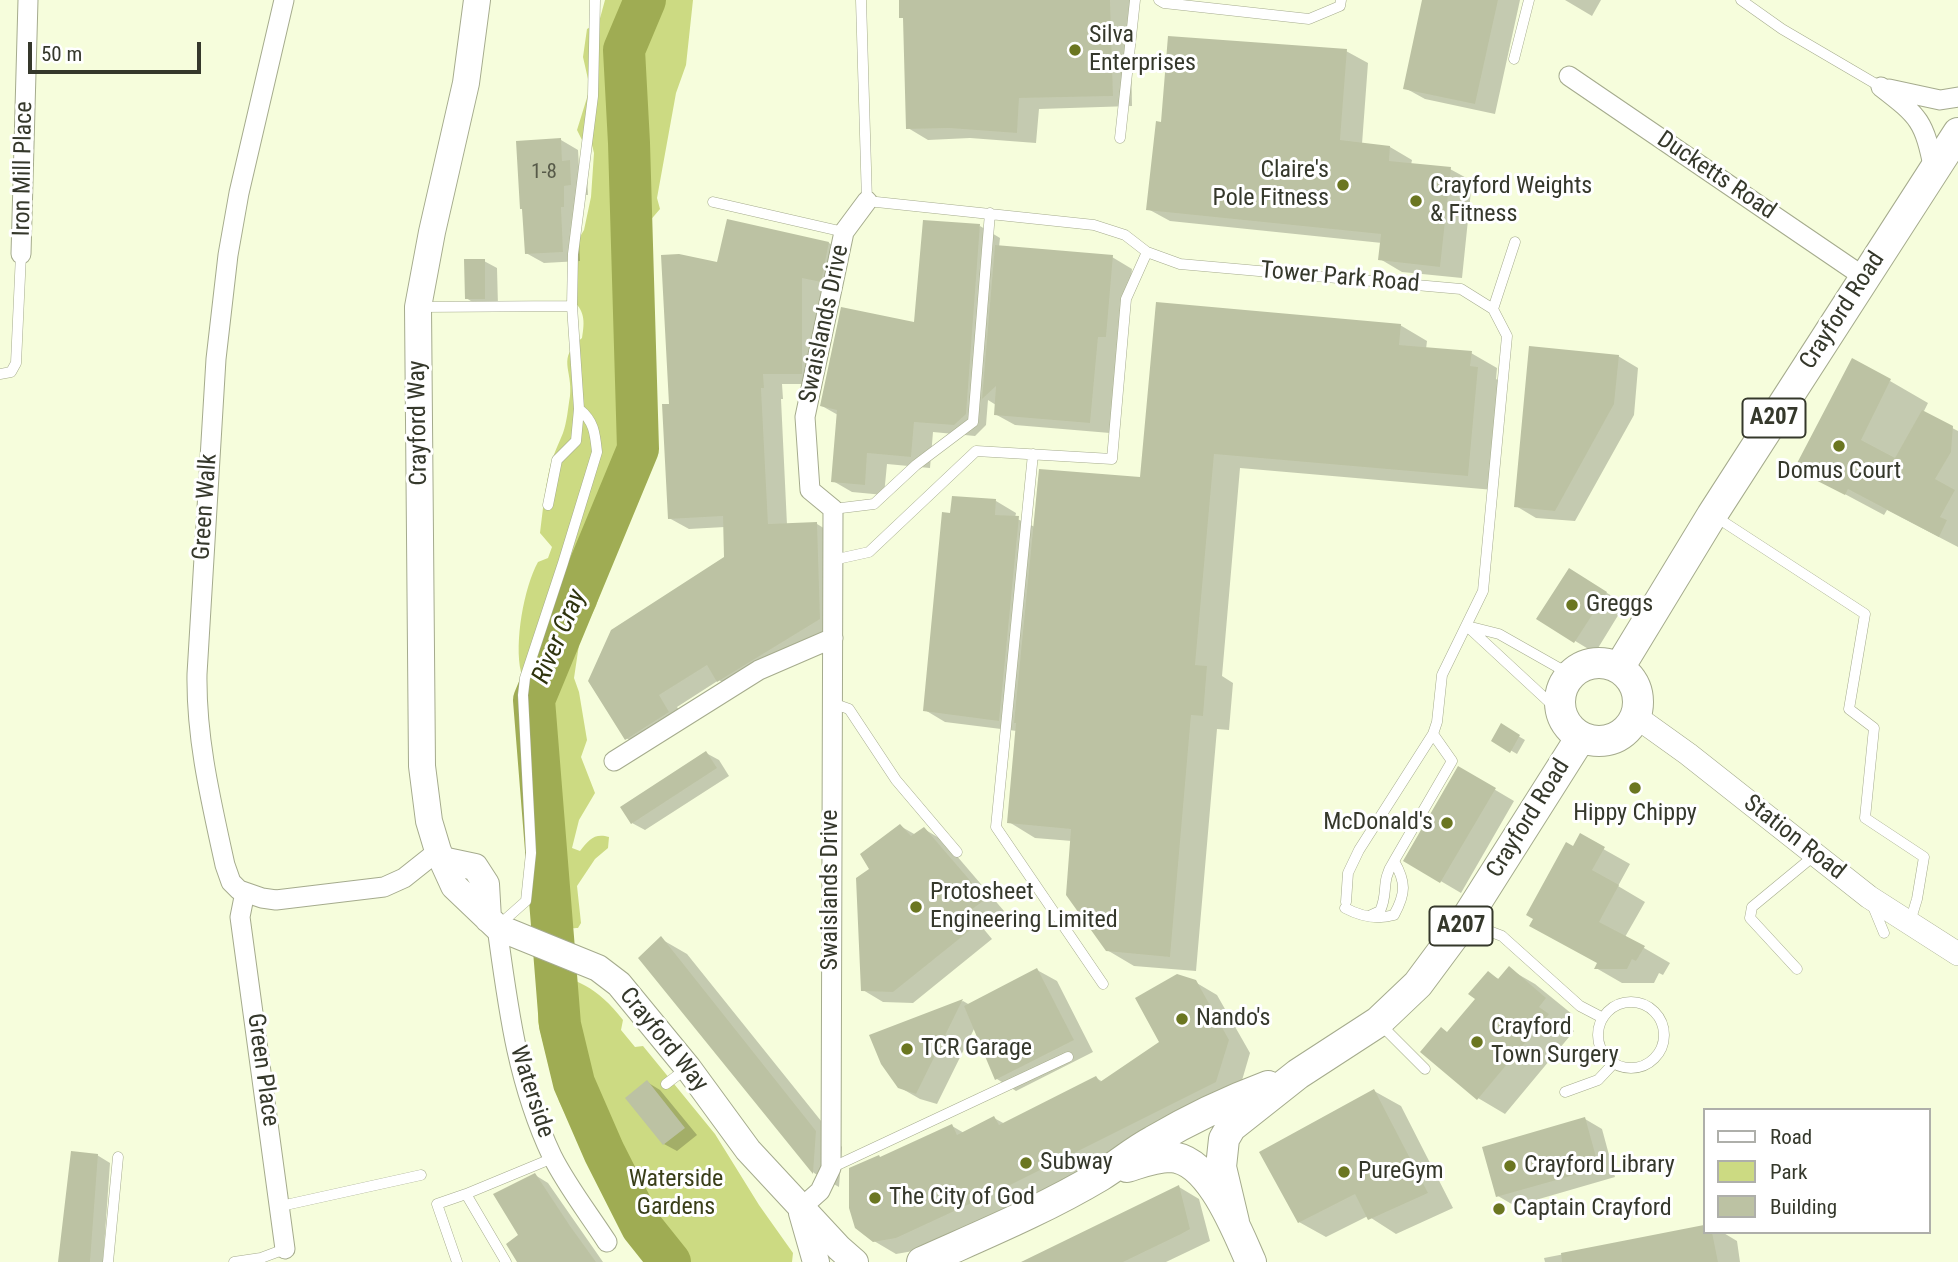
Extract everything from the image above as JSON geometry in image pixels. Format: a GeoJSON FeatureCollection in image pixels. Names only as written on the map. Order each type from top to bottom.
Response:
{"type":"FeatureCollection","features":[{"type":"Feature","properties":{"kind":"main road","name":"Crayford Way"},"geometry":{"type":"LineString","coordinates":[[477,0],[466,83],[418,307],[422,766],[429,821],[454,886],[493,923],[597,968],[619,984],[688,1068],[748,1150],[855,1262]]}},
{"type":"Feature","properties":{"kind":"main road","name":"Crayford Road"},"geometry":{"type":"LineString","coordinates":[[1619,668],[1712,515],[1958,133]]}},
{"type":"Feature","properties":{"kind":"main road"},"geometry":{"type":"LineString","coordinates":[[1561,713],[1560,697],[1565,682],[1576,670],[1589,664],[1604,663],[1619,668],[1629,677],[1636,689],[1638,702],[1635,716]]}},
{"type":"Feature","properties":{"kind":"main road","name":"Crayford Road"},"geometry":{"type":"LineString","coordinates":[[1561,713],[1568,727],[1581,737],[1596,741],[1613,738],[1626,730],[1635,716]]}},
{"type":"Feature","properties":{"kind":"main road","name":"Crayford Road"},"geometry":{"type":"LineString","coordinates":[[1234,1222],[1221,1167],[1224,1139],[1231,1127],[1298,1074],[1378,1022],[1418,984],[1464,922],[1581,737]]}},
{"type":"Feature","properties":{"kind":"main road","name":"Crayford Road"},"geometry":{"type":"LineString","coordinates":[[922,1262],[1031,1213],[1100,1176],[1151,1142],[1224,1103],[1298,1074]]}},
{"type":"Feature","properties":{"kind":"main road","name":"Crayford Road"},"geometry":{"type":"LineString","coordinates":[[1100,1176],[1152,1159],[1171,1157],[1185,1161],[1200,1173],[1234,1222]]}},
{"type":"Feature","properties":{"kind":"main road","name":"Crayford Way"},"geometry":{"type":"LineString","coordinates":[[801,1208],[816,1262]]}},
{"type":"Feature","properties":{"kind":"main road","name":"A207"},"geometry":{"type":"LineString","coordinates":[[1234,1222],[1251,1262]]}},
{"type":"Feature","properties":{"kind":"street","name":"Iron Mill Place"},"geometry":{"type":"LineString","coordinates":[[21,254],[28,0]]}},
{"type":"Feature","properties":{"kind":"street","name":"Green Walk"},"geometry":{"type":"LineString","coordinates":[[245,892],[237,889],[229,879],[202,751],[197,691],[199,628],[216,359],[228,255],[239,193],[284,0]]}},
{"type":"Feature","properties":{"kind":"street","name":"Ducketts Road"},"geometry":{"type":"LineString","coordinates":[[1569,76],[1864,276]]}},
{"type":"Feature","properties":{"kind":"street"},"geometry":{"type":"LineString","coordinates":[[1881,87],[1924,98],[1940,100],[1958,97]]}},
{"type":"Feature","properties":{"kind":"street"},"geometry":{"type":"LineString","coordinates":[[1881,87],[1914,113],[1928,141],[1934,170]]}},
{"type":"Feature","properties":{"kind":"street","name":"Swaislands Drive"},"geometry":{"type":"LineString","coordinates":[[831,1167],[833,509],[810,490],[805,418],[844,232],[867,201]]}},
{"type":"Feature","properties":{"kind":"street"},"geometry":{"type":"LineString","coordinates":[[614,761],[758,670],[833,638]]}},
{"type":"Feature","properties":{"kind":"street","name":"Station Road"},"geometry":{"type":"LineString","coordinates":[[1635,716],[1688,754],[1869,897],[1955,952]]}},
{"type":"Feature","properties":{"kind":"street"},"geometry":{"type":"LineString","coordinates":[[245,892],[272,900],[360,891],[397,883],[440,855]]}},
{"type":"Feature","properties":{"kind":"street","name":"Green Place"},"geometry":{"type":"LineString","coordinates":[[245,892],[240,916],[285,1249]]}},
{"type":"Feature","properties":{"kind":"street","name":"Waterside"},"geometry":{"type":"LineString","coordinates":[[493,923],[522,1079],[553,1158],[607,1242]]}},
{"type":"Feature","properties":{"kind":"street"},"geometry":{"type":"LineString","coordinates":[[801,1208],[820,1191],[831,1167]]}},
{"type":"Feature","properties":{"kind":"lane"},"geometry":{"type":"LineString","coordinates":[[548,505],[557,460],[576,441],[579,409],[572,306],[573,254],[593,96],[595,0]]}},
{"type":"Feature","properties":{"kind":"lane"},"geometry":{"type":"LineString","coordinates":[[861,0],[867,201]]}},
{"type":"Feature","properties":{"kind":"lane"},"geometry":{"type":"LineString","coordinates":[[1120,138],[1135,0]]}},
{"type":"Feature","properties":{"kind":"lane"},"geometry":{"type":"LineString","coordinates":[[1159,0],[1164,3],[1309,19],[1340,6],[1341,0]]}},
{"type":"Feature","properties":{"kind":"lane"},"geometry":{"type":"LineString","coordinates":[[1514,59],[1529,0]]}},
{"type":"Feature","properties":{"kind":"lane"},"geometry":{"type":"LineString","coordinates":[[1748,2],[1782,29],[1881,87]]}},
{"type":"Feature","properties":{"kind":"lane","name":"Tower Park Road"},"geometry":{"type":"LineString","coordinates":[[867,201],[1094,225],[1125,235],[1147,252],[1180,264],[1461,289],[1493,309]]}},
{"type":"Feature","properties":{"kind":"lane"},"geometry":{"type":"LineString","coordinates":[[713,202],[844,232]]}},
{"type":"Feature","properties":{"kind":"lane"},"geometry":{"type":"LineString","coordinates":[[833,509],[874,504],[916,465],[972,422],[990,213]]}},
{"type":"Feature","properties":{"kind":"lane"},"geometry":{"type":"LineString","coordinates":[[1394,861],[1404,878],[1401,902],[1394,915],[1385,918],[1359,915],[1345,905],[1348,873],[1359,850],[1433,734],[1437,722],[1442,675],[1483,592],[1507,335],[1493,309],[1515,242]]}},
{"type":"Feature","properties":{"kind":"lane"},"geometry":{"type":"LineString","coordinates":[[833,561],[869,552],[976,451],[1112,459],[1126,299],[1147,252]]}},
{"type":"Feature","properties":{"kind":"lane"},"geometry":{"type":"LineString","coordinates":[[0,374],[11,372],[17,358],[21,254]]}},
{"type":"Feature","properties":{"kind":"lane"},"geometry":{"type":"LineString","coordinates":[[418,307],[572,306]]}},
{"type":"Feature","properties":{"kind":"lane"},"geometry":{"type":"LineString","coordinates":[[493,923],[526,901],[531,853],[523,695],[525,678],[597,452],[590,418],[579,409]]}},
{"type":"Feature","properties":{"kind":"lane"},"geometry":{"type":"LineString","coordinates":[[1033,454],[996,827],[1103,984]]}},
{"type":"Feature","properties":{"kind":"lane"},"geometry":{"type":"LineString","coordinates":[[1712,515],[1865,614],[1849,709],[1874,728],[1865,818],[1924,857],[1910,922]]}},
{"type":"Feature","properties":{"kind":"lane"},"geometry":{"type":"LineString","coordinates":[[1467,626],[1499,634],[1559,668],[1576,670]]}},
{"type":"Feature","properties":{"kind":"lane"},"geometry":{"type":"LineString","coordinates":[[1467,626],[1561,713]]}},
{"type":"Feature","properties":{"kind":"lane"},"geometry":{"type":"LineString","coordinates":[[831,703],[849,709],[896,780],[957,852]]}},
{"type":"Feature","properties":{"kind":"lane"},"geometry":{"type":"LineString","coordinates":[[1369,916],[1380,911],[1384,902],[1386,872],[1452,761],[1433,734]]}},
{"type":"Feature","properties":{"kind":"lane"},"geometry":{"type":"LineString","coordinates":[[1797,969],[1751,918],[1752,907],[1815,855]]}},
{"type":"Feature","properties":{"kind":"lane"},"geometry":{"type":"LineString","coordinates":[[1869,897],[1884,933]]}},
{"type":"Feature","properties":{"kind":"lane"},"geometry":{"type":"LineString","coordinates":[[1464,922],[1502,936],[1580,1006],[1603,1018]]}},
{"type":"Feature","properties":{"kind":"lane"},"geometry":{"type":"LineString","coordinates":[[1639,1003],[1648,1007],[1656,1014],[1664,1032],[1659,1052],[1644,1065],[1633,1068],[1614,1063],[1601,1048],[1598,1037],[1603,1018],[1619,1004],[1639,1003]]}},
{"type":"Feature","properties":{"kind":"lane"},"geometry":{"type":"LineString","coordinates":[[1378,1022],[1425,1069]]}},
{"type":"Feature","properties":{"kind":"lane"},"geometry":{"type":"LineString","coordinates":[[831,1167],[1068,1058]]}},
{"type":"Feature","properties":{"kind":"lane"},"geometry":{"type":"LineString","coordinates":[[1565,1092],[1598,1080],[1614,1063]]}},
{"type":"Feature","properties":{"kind":"lane"},"geometry":{"type":"LineString","coordinates":[[666,1084],[688,1068]]}},
{"type":"Feature","properties":{"kind":"lane"},"geometry":{"type":"LineString","coordinates":[[108,1262],[118,1157]]}},
{"type":"Feature","properties":{"kind":"lane"},"geometry":{"type":"LineString","coordinates":[[457,1262],[437,1204],[553,1158]]}},
{"type":"Feature","properties":{"kind":"lane"},"geometry":{"type":"LineString","coordinates":[[281,1206],[421,1175]]}},
{"type":"Feature","properties":{"kind":"lane"},"geometry":{"type":"LineString","coordinates":[[466,1194],[506,1262]]}},
{"type":"Feature","properties":{"kind":"lane"},"geometry":{"type":"LineString","coordinates":[[234,1262],[261,1258],[285,1249]]}},
{"type":"Feature","properties":{"kind":"green space"},"geometry":{"type":"Polygon","coordinates":[[[605,0],[693,0],[686,65],[676,93],[657,198],[660,209],[648,223],[646,243],[650,284],[648,338],[643,355],[647,466],[637,500],[618,531],[596,606],[580,638],[574,678],[587,740],[581,757],[595,793],[579,820],[572,848],[580,851],[592,838],[609,837],[608,848],[595,859],[577,886],[581,923],[578,928],[569,928],[549,918],[533,891],[543,864],[531,799],[544,769],[536,750],[532,701],[522,675],[519,646],[528,586],[538,562],[548,558],[552,547],[540,533],[544,498],[551,463],[567,415],[570,396],[568,358],[574,345],[582,338],[583,332],[581,312],[571,299],[570,253],[584,230],[591,197],[594,153],[592,145],[582,140],[577,130],[590,88],[583,57],[587,29],[599,22],[605,0]]]}},
{"type":"Feature","properties":{"kind":"green space","name":"Waterside Gardens"},"geometry":{"type":"Polygon","coordinates":[[[538,966],[595,991],[613,1008],[623,1020],[621,1030],[635,1047],[643,1046],[715,1134],[759,1205],[793,1253],[792,1262],[646,1262],[625,1234],[559,1101],[553,1080],[556,1079],[553,1066],[549,1066],[538,1022],[538,966]]]}},
{"type":"Feature","properties":{"kind":"building"},"geometry":{"type":"Polygon","coordinates":[[[899,0],[1110,0],[1113,96],[1019,98],[1017,133],[949,128],[906,129],[903,18],[899,18],[899,0]]]}},
{"type":"Feature","properties":{"kind":"building"},"geometry":{"type":"Polygon","coordinates":[[[1422,0],[1498,0],[1475,104],[1403,89],[1422,0]]]}},
{"type":"Feature","properties":{"kind":"building"},"geometry":{"type":"Polygon","coordinates":[[[1168,36],[1347,49],[1340,140],[1390,146],[1389,161],[1451,167],[1440,267],[1378,260],[1381,234],[1146,210],[1156,121],[1161,122],[1168,36]]]}},
{"type":"Feature","properties":{"kind":"building"},"geometry":{"type":"Polygon","coordinates":[[[561,138],[562,161],[570,160],[571,185],[564,186],[564,207],[561,207],[563,252],[525,254],[516,141],[561,138]]]}},
{"type":"Feature","properties":{"kind":"building"},"geometry":{"type":"Polygon","coordinates":[[[727,219],[829,242],[821,282],[802,278],[802,374],[763,374],[764,388],[761,388],[768,524],[817,522],[820,619],[717,682],[707,665],[659,695],[669,712],[625,740],[588,681],[611,630],[724,557],[723,516],[668,519],[662,404],[669,404],[661,255],[679,254],[717,262],[727,219]]]}},
{"type":"Feature","properties":{"kind":"building"},"geometry":{"type":"Polygon","coordinates":[[[923,220],[980,224],[966,414],[954,425],[914,422],[911,457],[867,453],[865,485],[831,482],[837,410],[820,406],[841,307],[914,322],[923,220]]]}},
{"type":"Feature","properties":{"kind":"building"},"geometry":{"type":"Polygon","coordinates":[[[995,245],[1113,255],[1106,337],[1098,337],[1090,423],[994,415],[996,386],[982,399],[995,245]]]}},
{"type":"Feature","properties":{"kind":"building"},"geometry":{"type":"Polygon","coordinates":[[[464,259],[485,259],[485,299],[465,299],[464,259]]]}},
{"type":"Feature","properties":{"kind":"building"},"geometry":{"type":"Polygon","coordinates":[[[1156,302],[1401,324],[1399,345],[1472,351],[1470,366],[1478,367],[1468,476],[1214,454],[1195,665],[1207,666],[1203,716],[1191,715],[1170,957],[1106,951],[1066,895],[1071,829],[1007,823],[1039,469],[1140,477],[1156,302]]]}},
{"type":"Feature","properties":{"kind":"building"},"geometry":{"type":"Polygon","coordinates":[[[1529,346],[1619,355],[1614,404],[1555,511],[1514,507],[1529,346]]]}},
{"type":"Feature","properties":{"kind":"building","name":"Domus Court"},"geometry":{"type":"Polygon","coordinates":[[[1852,358],[1891,379],[1861,440],[1895,458],[1922,410],[1953,426],[1951,452],[1935,479],[1955,490],[1940,517],[1947,520],[1939,537],[1848,489],[1845,495],[1794,469],[1852,358]]]}},
{"type":"Feature","properties":{"kind":"building"},"geometry":{"type":"Polygon","coordinates":[[[952,496],[996,499],[995,515],[1019,516],[999,721],[923,711],[942,512],[950,513],[952,496]]]}},
{"type":"Feature","properties":{"kind":"building","name":"Greggs"},"geometry":{"type":"Polygon","coordinates":[[[1569,568],[1607,592],[1574,643],[1536,619],[1569,568]]]}},
{"type":"Feature","properties":{"kind":"building"},"geometry":{"type":"Polygon","coordinates":[[[1501,723],[1520,735],[1510,753],[1491,741],[1501,723]]]}},
{"type":"Feature","properties":{"kind":"building"},"geometry":{"type":"Polygon","coordinates":[[[706,751],[717,768],[631,824],[620,807],[706,751]]]}},
{"type":"Feature","properties":{"kind":"building","name":"McDonald's"},"geometry":{"type":"Polygon","coordinates":[[[1458,766],[1496,788],[1440,883],[1403,861],[1458,766]]]}},
{"type":"Feature","properties":{"kind":"building","name":"Protosheet Engineering Limited"},"geometry":{"type":"Polygon","coordinates":[[[900,824],[911,836],[924,827],[986,899],[964,915],[974,927],[893,992],[861,991],[856,878],[869,869],[860,854],[900,824]]]}},
{"type":"Feature","properties":{"kind":"building"},"geometry":{"type":"Polygon","coordinates":[[[1580,833],[1605,847],[1592,870],[1619,885],[1599,922],[1645,946],[1636,961],[1632,959],[1627,969],[1594,969],[1597,963],[1529,926],[1533,919],[1526,915],[1566,842],[1573,846],[1580,833]]]}},
{"type":"Feature","properties":{"kind":"building"},"geometry":{"type":"Polygon","coordinates":[[[661,936],[816,1131],[813,1174],[638,958],[661,936]]]}},
{"type":"Feature","properties":{"kind":"building","name":"Crayford Town Surgery"},"geometry":{"type":"Polygon","coordinates":[[[1509,966],[1546,998],[1539,1007],[1549,1014],[1477,1100],[1420,1052],[1441,1027],[1447,1032],[1475,999],[1468,994],[1488,971],[1498,979],[1509,966]]]}},
{"type":"Feature","properties":{"kind":"building"},"geometry":{"type":"Polygon","coordinates":[[[1037,968],[1074,1040],[995,1080],[964,1006],[1037,968]]]}},
{"type":"Feature","properties":{"kind":"building"},"geometry":{"type":"Polygon","coordinates":[[[1177,974],[1196,980],[1229,1040],[1216,1082],[1004,1188],[896,1238],[873,1242],[855,1228],[849,1208],[849,1168],[952,1124],[957,1135],[994,1116],[999,1125],[1096,1076],[1100,1082],[1159,1042],[1135,998],[1177,974]]]}},
{"type":"Feature","properties":{"kind":"building","name":"TCR Garage"},"geometry":{"type":"Polygon","coordinates":[[[963,999],[916,1094],[898,1088],[881,1064],[869,1035],[963,999]]]}},
{"type":"Feature","properties":{"kind":"building"},"geometry":{"type":"Polygon","coordinates":[[[647,1080],[685,1128],[663,1145],[625,1098],[647,1080]]]}},
{"type":"Feature","properties":{"kind":"building","name":"PureGym"},"geometry":{"type":"Polygon","coordinates":[[[1374,1089],[1428,1193],[1368,1220],[1355,1194],[1298,1223],[1259,1152],[1374,1089]]]}},
{"type":"Feature","properties":{"kind":"building"},"geometry":{"type":"Polygon","coordinates":[[[1585,1117],[1599,1168],[1496,1197],[1482,1147],[1585,1117]]]}},
{"type":"Feature","properties":{"kind":"building"},"geometry":{"type":"Polygon","coordinates":[[[71,1151],[98,1154],[90,1262],[58,1262],[71,1151]]]}},
{"type":"Feature","properties":{"kind":"building"},"geometry":{"type":"Polygon","coordinates":[[[535,1173],[596,1262],[517,1262],[506,1244],[518,1235],[493,1194],[535,1173]]]}},
{"type":"Feature","properties":{"kind":"building"},"geometry":{"type":"Polygon","coordinates":[[[1179,1185],[1190,1229],[1181,1234],[1123,1262],[1021,1262],[1179,1185]]]}},
{"type":"Feature","properties":{"kind":"building"},"geometry":{"type":"Polygon","coordinates":[[[1702,1225],[1702,1234],[1712,1234],[1718,1262],[1562,1262],[1561,1253],[1702,1225]]]}},
{"type":"Feature","properties":{"kind":"waterway","name":"River Cray"},"geometry":{"type":"LineString","coordinates":[[645,0],[624,50],[638,449],[534,700],[560,1025],[574,1083],[604,1152],[642,1227],[670,1262]]}},
{"type":"Feature","properties":{"kind":"place","name":"Silva Enterprises"},"geometry":{"type":"Point","coordinates":[1075,50]}},
{"type":"Feature","properties":{"kind":"place","name":"Claire's Pole Fitness"},"geometry":{"type":"Point","coordinates":[1343,185]}},
{"type":"Feature","properties":{"kind":"place","name":"Crayford Weights & Fitness"},"geometry":{"type":"Point","coordinates":[1416,201]}},
{"type":"Feature","properties":{"kind":"place","name":"Domus Court"},"geometry":{"type":"Point","coordinates":[1839,446]}},
{"type":"Feature","properties":{"kind":"place","name":"Greggs"},"geometry":{"type":"Point","coordinates":[1572,605]}},
{"type":"Feature","properties":{"kind":"place","name":"Hippy Chippy"},"geometry":{"type":"Point","coordinates":[1635,788]}},
{"type":"Feature","properties":{"kind":"place","name":"McDonald's"},"geometry":{"type":"Point","coordinates":[1447,823]}},
{"type":"Feature","properties":{"kind":"place","name":"Protosheet Engineering Limited"},"geometry":{"type":"Point","coordinates":[916,907]}},
{"type":"Feature","properties":{"kind":"place","name":"Nando's"},"geometry":{"type":"Point","coordinates":[1182,1019]}},
{"type":"Feature","properties":{"kind":"place","name":"Crayford Town Surgery"},"geometry":{"type":"Point","coordinates":[1477,1042]}},
{"type":"Feature","properties":{"kind":"place","name":"TCR Garage"},"geometry":{"type":"Point","coordinates":[907,1049]}},
{"type":"Feature","properties":{"kind":"place","name":"Subway"},"geometry":{"type":"Point","coordinates":[1026,1163]}},
{"type":"Feature","properties":{"kind":"place","name":"Crayford Library"},"geometry":{"type":"Point","coordinates":[1510,1166]}},
{"type":"Feature","properties":{"kind":"place","name":"PureGym"},"geometry":{"type":"Point","coordinates":[1344,1172]}},
{"type":"Feature","properties":{"kind":"place","name":"The City of God"},"geometry":{"type":"Point","coordinates":[875,1198]}},
{"type":"Feature","properties":{"kind":"place","name":"Captain Crayford"},"geometry":{"type":"Point","coordinates":[1499,1209]}}]}
